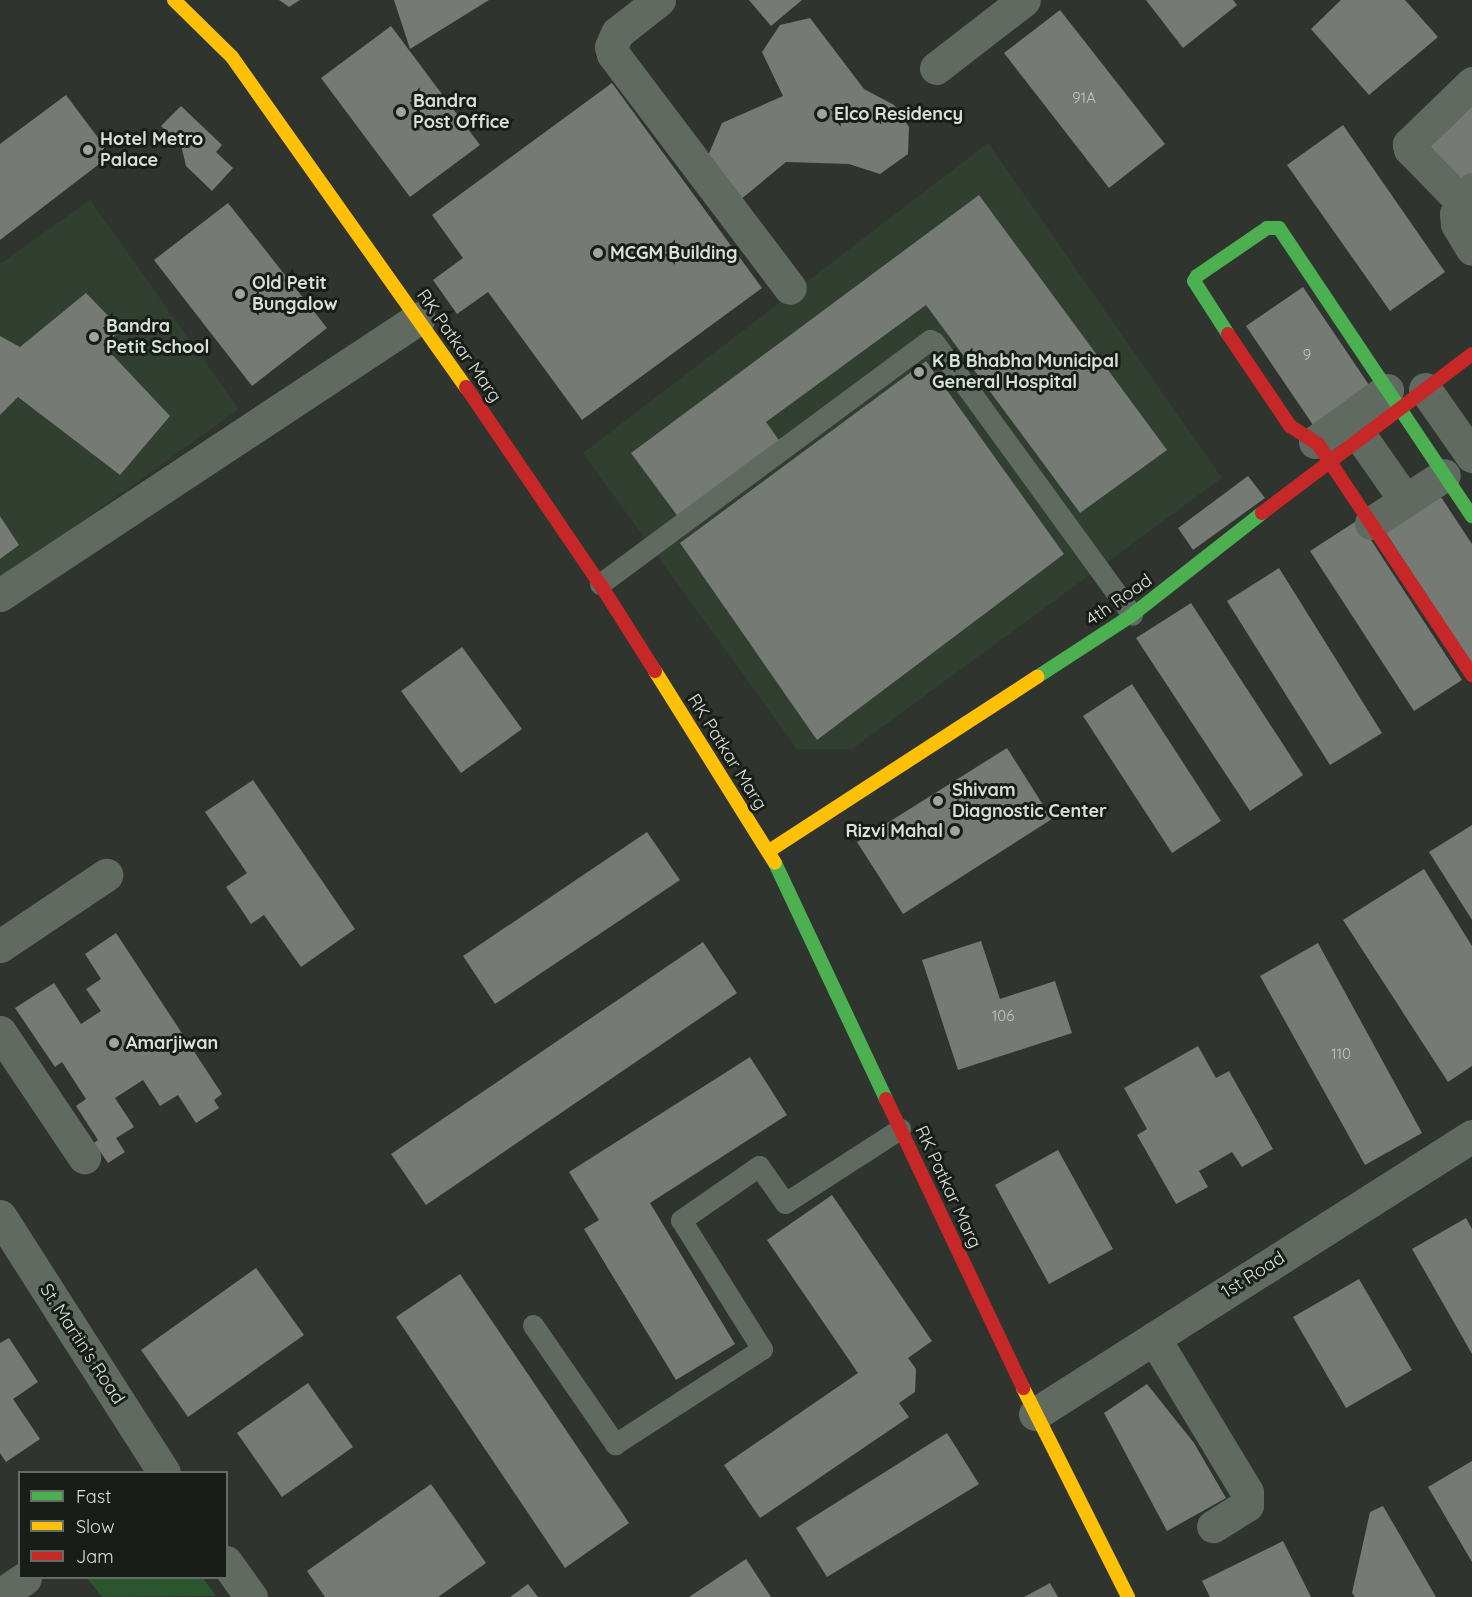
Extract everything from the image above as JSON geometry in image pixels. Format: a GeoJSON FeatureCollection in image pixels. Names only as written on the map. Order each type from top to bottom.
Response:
{"type":"FeatureCollection","features":[{"type":"Feature","properties":{"kind":"street","name":"RK Patkar Marg"},"geometry":{"type":"LineString","coordinates":[[174,0],[232,57],[419,318],[600,584],[769,851],[1035,1414],[1128,1597]]}},
{"type":"Feature","properties":{"kind":"street"},"geometry":{"type":"LineString","coordinates":[[659,0],[617,33],[611,47],[613,54],[790,288]]}},
{"type":"Feature","properties":{"kind":"street"},"geometry":{"type":"LineString","coordinates":[[936,68],[1024,0]]}},
{"type":"Feature","properties":{"kind":"street"},"geometry":{"type":"LineString","coordinates":[[1472,83],[1409,144],[1410,149],[1459,199],[1472,189]]}},
{"type":"Feature","properties":{"kind":"street"},"geometry":{"type":"LineString","coordinates":[[1472,200],[1456,214],[1457,224],[1472,249]]}},
{"type":"Feature","properties":{"kind":"street"},"geometry":{"type":"LineString","coordinates":[[1472,516],[1279,228],[1274,226],[1266,228],[1202,271],[1194,281],[1196,288],[1290,426],[1322,451],[1472,675]]}},
{"type":"Feature","properties":{"kind":"street"},"geometry":{"type":"LineString","coordinates":[[0,595],[419,318]]}},
{"type":"Feature","properties":{"kind":"street","name":"4th Road"},"geometry":{"type":"LineString","coordinates":[[769,851],[1132,615],[1322,451],[1361,437],[1393,399],[1425,388],[1472,354]]}},
{"type":"Feature","properties":{"kind":"street"},"geometry":{"type":"LineString","coordinates":[[1425,388],[1471,454]]}},
{"type":"Feature","properties":{"kind":"street"},"geometry":{"type":"LineString","coordinates":[[1322,451],[1393,399]]}},
{"type":"Feature","properties":{"kind":"street"},"geometry":{"type":"LineString","coordinates":[[1361,437],[1405,500]]}},
{"type":"Feature","properties":{"kind":"street"},"geometry":{"type":"LineString","coordinates":[[1371,523],[1444,475]]}},
{"type":"Feature","properties":{"kind":"street"},"geometry":{"type":"LineString","coordinates":[[0,946],[106,875]]}},
{"type":"Feature","properties":{"kind":"street"},"geometry":{"type":"LineString","coordinates":[[0,1032],[84,1157]]}},
{"type":"Feature","properties":{"kind":"street","name":"1st Road"},"geometry":{"type":"LineString","coordinates":[[1035,1414],[1472,1136]]}},
{"type":"Feature","properties":{"kind":"street","name":"St. Martin's Road"},"geometry":{"type":"LineString","coordinates":[[0,1216],[163,1471]]}},
{"type":"Feature","properties":{"kind":"street"},"geometry":{"type":"LineString","coordinates":[[1154,1338],[1247,1492],[1246,1505],[1213,1526]]}},
{"type":"Feature","properties":{"kind":"street"},"geometry":{"type":"LineString","coordinates":[[228,1565],[251,1597]]}},
{"type":"Feature","properties":{"kind":"street"},"geometry":{"type":"LineString","coordinates":[[0,1595],[24,1579]]}},
{"type":"Feature","properties":{"kind":"lane"},"geometry":{"type":"LineString","coordinates":[[600,584],[930,340],[934,342],[1132,615]]}},
{"type":"Feature","properties":{"kind":"lane"},"geometry":{"type":"LineString","coordinates":[[533,1324],[615,1444],[762,1349],[681,1220],[759,1166],[785,1203],[900,1129]]}},
{"type":"Feature","properties":{"kind":"shaded area","name":"K B Bhabha Municipal General Hospital"},"geometry":{"type":"Polygon","coordinates":[[[988,143],[1222,478],[852,749],[797,749],[583,453],[988,143]]]}},
{"type":"Feature","properties":{"kind":"shaded area","name":"Bandra Petit School"},"geometry":{"type":"Polygon","coordinates":[[[90,200],[239,409],[0,580],[0,264],[90,200]]]}},
{"type":"Feature","properties":{"kind":"green space"},"geometry":{"type":"Polygon","coordinates":[[[88,1579],[204,1579],[216,1596],[102,1597],[88,1579]]]}},
{"type":"Feature","properties":{"kind":"building"},"geometry":{"type":"Polygon","coordinates":[[[279,0],[300,0],[289,7],[279,0]]]}},
{"type":"Feature","properties":{"kind":"building"},"geometry":{"type":"Polygon","coordinates":[[[394,0],[489,0],[410,49],[394,0]]]}},
{"type":"Feature","properties":{"kind":"building"},"geometry":{"type":"Polygon","coordinates":[[[749,0],[802,0],[771,26],[749,0]]]}},
{"type":"Feature","properties":{"kind":"building"},"geometry":{"type":"Polygon","coordinates":[[[1146,0],[1233,0],[1237,5],[1183,48],[1146,0]]]}},
{"type":"Feature","properties":{"kind":"building"},"geometry":{"type":"Polygon","coordinates":[[[1341,0],[1405,0],[1438,37],[1369,95],[1311,29],[1341,0]]]}},
{"type":"Feature","properties":{"kind":"building"},"geometry":{"type":"Polygon","coordinates":[[[1060,10],[1165,144],[1109,188],[1004,53],[1060,10]]]}},
{"type":"Feature","properties":{"kind":"building","name":"Elco Residency"},"geometry":{"type":"Polygon","coordinates":[[[810,18],[864,89],[894,105],[909,127],[908,154],[880,174],[849,164],[786,162],[740,200],[707,158],[722,123],[783,96],[762,52],[780,25],[810,18]]]}},
{"type":"Feature","properties":{"kind":"building","name":"Bandra Post Office"},"geometry":{"type":"Polygon","coordinates":[[[391,26],[480,145],[410,197],[321,78],[391,26]]]}},
{"type":"Feature","properties":{"kind":"building","name":"MCGM Building"},"geometry":{"type":"Polygon","coordinates":[[[612,83],[762,288],[582,420],[488,292],[457,314],[433,280],[463,258],[432,215],[612,83]]]}},
{"type":"Feature","properties":{"kind":"building"},"geometry":{"type":"Polygon","coordinates":[[[1472,94],[1472,182],[1465,189],[1421,148],[1472,94]]]}},
{"type":"Feature","properties":{"kind":"building"},"geometry":{"type":"Polygon","coordinates":[[[66,95],[111,155],[0,240],[0,144],[66,95]]]}},
{"type":"Feature","properties":{"kind":"building"},"geometry":{"type":"Polygon","coordinates":[[[181,106],[222,145],[216,152],[233,168],[212,191],[186,166],[181,145],[161,126],[181,106]]]}},
{"type":"Feature","properties":{"kind":"building"},"geometry":{"type":"Polygon","coordinates":[[[1343,125],[1445,272],[1390,311],[1287,165],[1343,125]]]}},
{"type":"Feature","properties":{"kind":"building"},"geometry":{"type":"Polygon","coordinates":[[[979,195],[1167,450],[1080,513],[926,305],[766,422],[781,443],[679,518],[631,453],[979,195]]]}},
{"type":"Feature","properties":{"kind":"building","name":"Old Petit Bungalow"},"geometry":{"type":"Polygon","coordinates":[[[228,203],[327,328],[252,386],[154,260],[228,203]]]}},
{"type":"Feature","properties":{"kind":"building"},"geometry":{"type":"Polygon","coordinates":[[[1303,287],[1369,385],[1313,425],[1246,326],[1303,287]]]}},
{"type":"Feature","properties":{"kind":"building"},"geometry":{"type":"Polygon","coordinates":[[[86,293],[122,330],[103,345],[170,416],[120,475],[18,397],[0,415],[0,336],[20,347],[86,293]]]}},
{"type":"Feature","properties":{"kind":"building"},"geometry":{"type":"Polygon","coordinates":[[[926,361],[1064,554],[817,740],[680,543],[926,361]]]}},
{"type":"Feature","properties":{"kind":"building"},"geometry":{"type":"Polygon","coordinates":[[[1248,476],[1265,498],[1193,550],[1178,528],[1248,476]]]}},
{"type":"Feature","properties":{"kind":"building"},"geometry":{"type":"Polygon","coordinates":[[[1435,488],[1472,544],[1472,664],[1380,524],[1435,488]]]}},
{"type":"Feature","properties":{"kind":"building"},"geometry":{"type":"Polygon","coordinates":[[[0,516],[19,545],[0,559],[0,516]]]}},
{"type":"Feature","properties":{"kind":"building"},"geometry":{"type":"Polygon","coordinates":[[[1358,520],[1462,680],[1414,711],[1310,551],[1358,520]]]}},
{"type":"Feature","properties":{"kind":"building"},"geometry":{"type":"Polygon","coordinates":[[[1279,568],[1382,733],[1330,765],[1227,601],[1279,568]]]}},
{"type":"Feature","properties":{"kind":"building"},"geometry":{"type":"Polygon","coordinates":[[[1191,603],[1303,775],[1250,811],[1136,638],[1191,603]]]}},
{"type":"Feature","properties":{"kind":"building"},"geometry":{"type":"Polygon","coordinates":[[[462,647],[522,729],[461,773],[401,691],[462,647]]]}},
{"type":"Feature","properties":{"kind":"building"},"geometry":{"type":"Polygon","coordinates":[[[1132,684],[1221,821],[1172,853],[1083,716],[1132,684]]]}},
{"type":"Feature","properties":{"kind":"building","name":"Rizvi Mahal"},"geometry":{"type":"Polygon","coordinates":[[[1007,748],[1052,819],[903,914],[857,842],[1007,748]]]}},
{"type":"Feature","properties":{"kind":"building"},"geometry":{"type":"Polygon","coordinates":[[[253,780],[355,929],[301,967],[264,915],[251,924],[226,887],[247,873],[205,812],[253,780]]]}},
{"type":"Feature","properties":{"kind":"building"},"geometry":{"type":"Polygon","coordinates":[[[1472,825],[1472,920],[1429,852],[1472,825]]]}},
{"type":"Feature","properties":{"kind":"building"},"geometry":{"type":"Polygon","coordinates":[[[647,832],[680,880],[495,1004],[463,956],[647,832]]]}},
{"type":"Feature","properties":{"kind":"building"},"geometry":{"type":"Polygon","coordinates":[[[1424,869],[1472,946],[1472,1066],[1448,1082],[1343,920],[1424,869]]]}},
{"type":"Feature","properties":{"kind":"building","name":"Amarjiwan"},"geometry":{"type":"Polygon","coordinates":[[[116,933],[222,1094],[214,1100],[219,1108],[196,1123],[178,1095],[160,1106],[143,1080],[115,1098],[134,1127],[116,1138],[125,1152],[108,1163],[94,1143],[98,1140],[76,1106],[86,1099],[62,1062],[55,1067],[15,1008],[54,983],[81,1024],[101,1011],[86,989],[101,979],[85,954],[116,933]]]}},
{"type":"Feature","properties":{"kind":"building"},"geometry":{"type":"Polygon","coordinates":[[[981,941],[1000,999],[1055,981],[1072,1033],[958,1070],[922,960],[981,941]]]}},
{"type":"Feature","properties":{"kind":"building"},"geometry":{"type":"Polygon","coordinates":[[[703,942],[737,993],[426,1205],[391,1154],[703,942]]]}},
{"type":"Feature","properties":{"kind":"building"},"geometry":{"type":"Polygon","coordinates":[[[1318,943],[1422,1133],[1365,1165],[1260,976],[1318,943]]]}},
{"type":"Feature","properties":{"kind":"building"},"geometry":{"type":"Polygon","coordinates":[[[1198,1046],[1216,1078],[1229,1071],[1273,1149],[1242,1167],[1232,1152],[1199,1171],[1208,1187],[1176,1204],[1137,1135],[1147,1129],[1124,1088],[1198,1046]]]}},
{"type":"Feature","properties":{"kind":"building"},"geometry":{"type":"Polygon","coordinates":[[[750,1057],[787,1115],[650,1203],[735,1344],[676,1380],[584,1229],[599,1220],[569,1172],[750,1057]]]}},
{"type":"Feature","properties":{"kind":"building"},"geometry":{"type":"Polygon","coordinates":[[[1058,1150],[1113,1249],[1049,1284],[995,1185],[1058,1150]]]}},
{"type":"Feature","properties":{"kind":"building"},"geometry":{"type":"Polygon","coordinates":[[[832,1195],[932,1341],[908,1358],[916,1369],[915,1392],[899,1403],[909,1417],[760,1518],[724,1465],[858,1373],[767,1240],[832,1195]]]}},
{"type":"Feature","properties":{"kind":"building"},"geometry":{"type":"Polygon","coordinates":[[[1466,1218],[1472,1229],[1472,1354],[1412,1249],[1466,1218]]]}},
{"type":"Feature","properties":{"kind":"building"},"geometry":{"type":"Polygon","coordinates":[[[256,1268],[304,1335],[188,1417],[141,1350],[256,1268]]]}},
{"type":"Feature","properties":{"kind":"building"},"geometry":{"type":"Polygon","coordinates":[[[460,1274],[629,1523],[565,1568],[396,1317],[460,1274]]]}},
{"type":"Feature","properties":{"kind":"building"},"geometry":{"type":"Polygon","coordinates":[[[1359,1279],[1412,1370],[1346,1408],[1293,1317],[1359,1279]]]}},
{"type":"Feature","properties":{"kind":"building"},"geometry":{"type":"Polygon","coordinates":[[[9,1338],[38,1382],[13,1399],[40,1439],[6,1462],[0,1453],[0,1343],[9,1338]]]}},
{"type":"Feature","properties":{"kind":"building"},"geometry":{"type":"Polygon","coordinates":[[[308,1383],[353,1447],[282,1497],[237,1433],[308,1383]]]}},
{"type":"Feature","properties":{"kind":"building"},"geometry":{"type":"Polygon","coordinates":[[[1147,1384],[1194,1443],[1226,1498],[1167,1531],[1104,1413],[1147,1384]]]}},
{"type":"Feature","properties":{"kind":"building"},"geometry":{"type":"Polygon","coordinates":[[[947,1433],[979,1484],[827,1577],[796,1528],[947,1433]]]}},
{"type":"Feature","properties":{"kind":"building"},"geometry":{"type":"Polygon","coordinates":[[[1472,1461],[1472,1562],[1428,1487],[1472,1461]]]}},
{"type":"Feature","properties":{"kind":"building"},"geometry":{"type":"Polygon","coordinates":[[[431,1484],[486,1563],[438,1597],[325,1597],[307,1571],[431,1484]]]}},
{"type":"Feature","properties":{"kind":"building"},"geometry":{"type":"Polygon","coordinates":[[[1383,1506],[1436,1597],[1355,1597],[1352,1593],[1370,1512],[1383,1506]]]}},
{"type":"Feature","properties":{"kind":"building"},"geometry":{"type":"Polygon","coordinates":[[[1283,1541],[1311,1597],[1210,1597],[1202,1581],[1283,1541]]]}},
{"type":"Feature","properties":{"kind":"building"},"geometry":{"type":"Polygon","coordinates":[[[746,1559],[771,1597],[689,1597],[746,1559]]]}},
{"type":"Feature","properties":{"kind":"building"},"geometry":{"type":"Polygon","coordinates":[[[1050,1583],[1058,1597],[1024,1597],[1050,1583]]]}},
{"type":"Feature","properties":{"kind":"building"},"geometry":{"type":"Polygon","coordinates":[[[528,1584],[538,1597],[510,1597],[528,1584]]]}},
{"type":"Feature","properties":{"kind":"traffic: fast"},"geometry":{"type":"LineString","coordinates":[[1228,334],[1194,281],[1197,276],[1267,228],[1279,228],[1472,516]]}},
{"type":"Feature","properties":{"kind":"traffic: fast"},"geometry":{"type":"LineString","coordinates":[[1037,677],[1132,615],[1262,513]]}},
{"type":"Feature","properties":{"kind":"traffic: fast"},"geometry":{"type":"LineString","coordinates":[[775,863],[886,1099]]}},
{"type":"Feature","properties":{"kind":"traffic: slow"},"geometry":{"type":"LineString","coordinates":[[174,0],[232,57],[466,387]]}},
{"type":"Feature","properties":{"kind":"traffic: slow"},"geometry":{"type":"LineString","coordinates":[[655,671],[775,863]]}},
{"type":"Feature","properties":{"kind":"traffic: slow"},"geometry":{"type":"LineString","coordinates":[[769,851],[1037,677]]}},
{"type":"Feature","properties":{"kind":"traffic: slow"},"geometry":{"type":"LineString","coordinates":[[1023,1388],[1128,1597]]}},
{"type":"Feature","properties":{"kind":"traffic: jam"},"geometry":{"type":"LineString","coordinates":[[1228,334],[1290,426],[1318,444],[1472,675]]}},
{"type":"Feature","properties":{"kind":"traffic: jam"},"geometry":{"type":"LineString","coordinates":[[1262,513],[1472,354]]}},
{"type":"Feature","properties":{"kind":"traffic: jam"},"geometry":{"type":"LineString","coordinates":[[466,387],[600,584],[655,671]]}},
{"type":"Feature","properties":{"kind":"traffic: jam"},"geometry":{"type":"LineString","coordinates":[[886,1099],[1023,1388]]}},
{"type":"Feature","properties":{"kind":"place","name":"Bandra Post Office"},"geometry":{"type":"Point","coordinates":[401,112]}},
{"type":"Feature","properties":{"kind":"place","name":"Elco Residency"},"geometry":{"type":"Point","coordinates":[822,114]}},
{"type":"Feature","properties":{"kind":"place","name":"Hotel Metro Palace"},"geometry":{"type":"Point","coordinates":[88,150]}},
{"type":"Feature","properties":{"kind":"place","name":"MCGM Building"},"geometry":{"type":"Point","coordinates":[598,253]}},
{"type":"Feature","properties":{"kind":"place","name":"Old Petit Bungalow"},"geometry":{"type":"Point","coordinates":[240,294]}},
{"type":"Feature","properties":{"kind":"place","name":"Bandra Petit School"},"geometry":{"type":"Point","coordinates":[94,337]}},
{"type":"Feature","properties":{"kind":"place","name":"K B Bhabha Municipal General Hospital"},"geometry":{"type":"Point","coordinates":[919,372]}},
{"type":"Feature","properties":{"kind":"place","name":"Shivam Diagnostic Center"},"geometry":{"type":"Point","coordinates":[938,801]}},
{"type":"Feature","properties":{"kind":"place","name":"Rizvi Mahal"},"geometry":{"type":"Point","coordinates":[955,831]}},
{"type":"Feature","properties":{"kind":"place","name":"Amarjiwan"},"geometry":{"type":"Point","coordinates":[114,1043]}}]}
